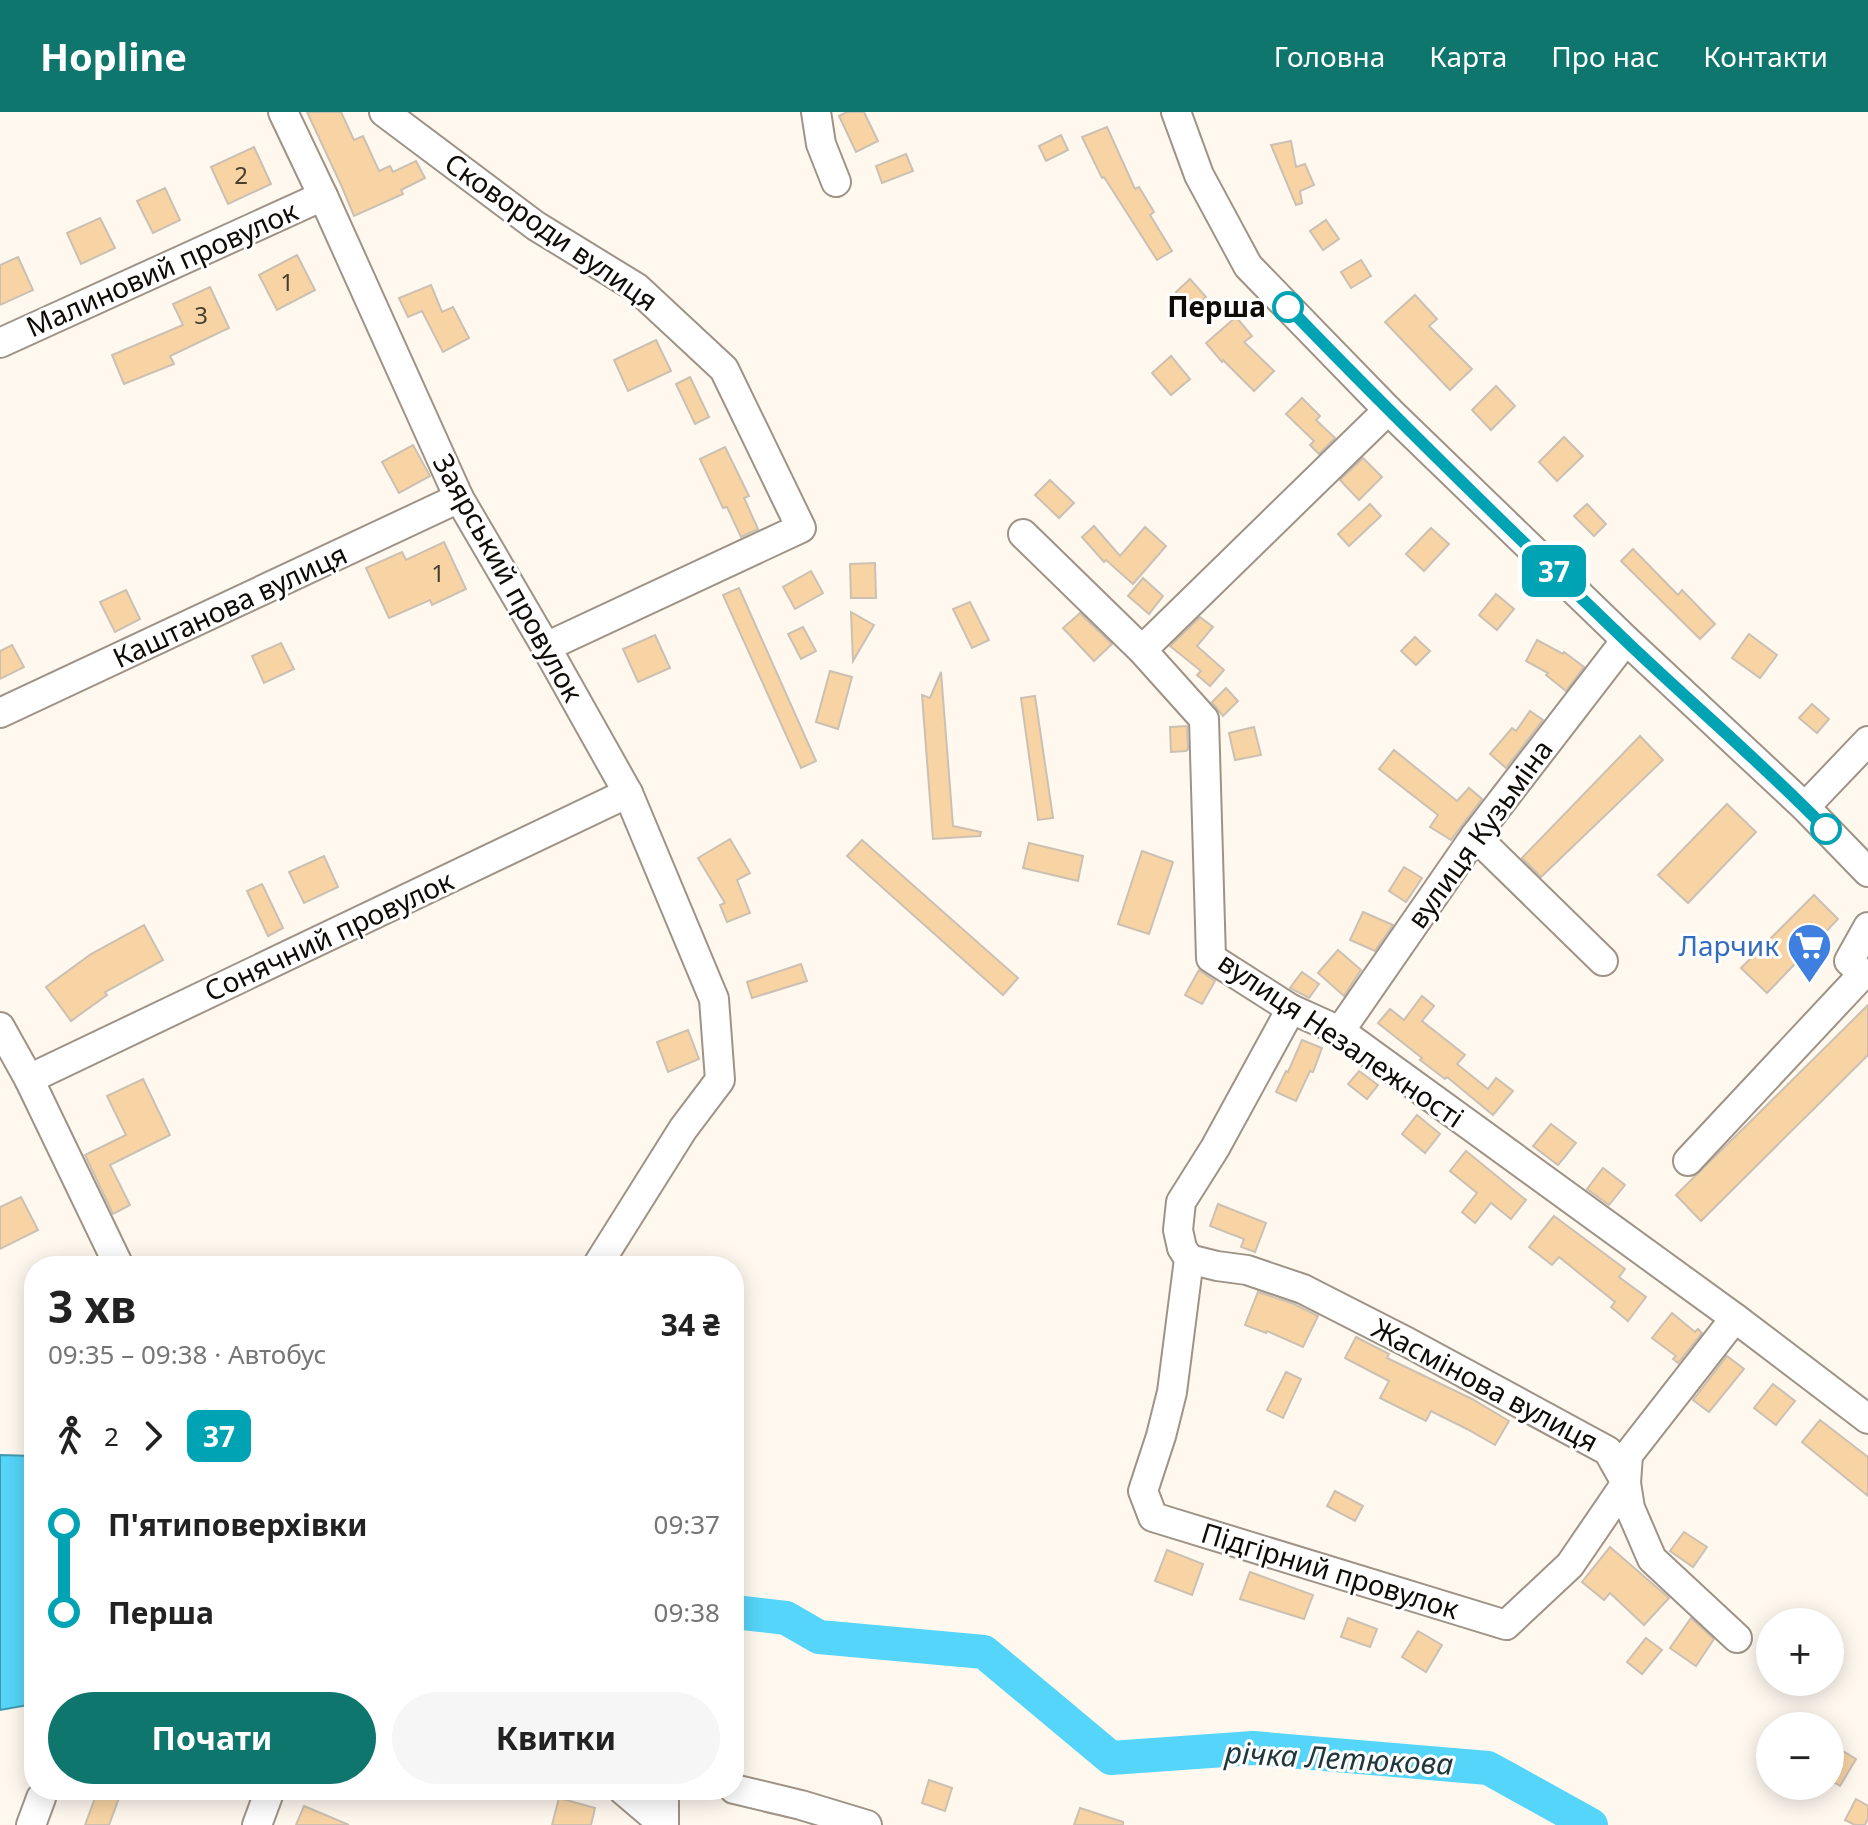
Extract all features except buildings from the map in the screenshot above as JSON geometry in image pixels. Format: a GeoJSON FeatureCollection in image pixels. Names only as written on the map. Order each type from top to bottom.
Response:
{"type":"FeatureCollection","features":[{"type":"Feature","properties":{"kind":"street","name":"Заярський провулок"},"geometry":{"type":"LineString","coordinates":[[283,112],[459,498],[628,793],[714,999],[720,1080],[683,1129],[603,1256]]}},
{"type":"Feature","properties":{"kind":"street","name":"Сковороди вулиця"},"geometry":{"type":"LineString","coordinates":[[384,112],[536,226],[637,288],[724,369],[801,528],[546,647]]}},
{"type":"Feature","properties":{"kind":"street"},"geometry":{"type":"LineString","coordinates":[[816,112],[821,144],[836,182]]}},
{"type":"Feature","properties":{"kind":"street"},"geometry":{"type":"LineString","coordinates":[[1176,112],[1199,175],[1248,266],[1388,410],[1626,640],[1805,807],[1868,872]]}},
{"type":"Feature","properties":{"kind":"street","name":"Малиновий провулок"},"geometry":{"type":"LineString","coordinates":[[0,343],[323,196]]}},
{"type":"Feature","properties":{"kind":"street"},"geometry":{"type":"LineString","coordinates":[[1142,650],[1388,410]]}},
{"type":"Feature","properties":{"kind":"street","name":"Каштанова вулиця"},"geometry":{"type":"LineString","coordinates":[[0,713],[459,498]]}},
{"type":"Feature","properties":{"kind":"street","name":"вулиця Незалежності"},"geometry":{"type":"LineString","coordinates":[[1023,534],[1142,650],[1204,719],[1211,958],[1291,1009],[1340,1031],[1735,1318],[1868,1419]]}},
{"type":"Feature","properties":{"kind":"street","name":"вулиця Кузьміна"},"geometry":{"type":"LineString","coordinates":[[1340,1031],[1475,836],[1626,640]]}},
{"type":"Feature","properties":{"kind":"street"},"geometry":{"type":"LineString","coordinates":[[1805,807],[1868,741]]}},
{"type":"Feature","properties":{"kind":"street","name":"Сонячний провулок"},"geometry":{"type":"LineString","coordinates":[[29,1079],[628,793]]}},
{"type":"Feature","properties":{"kind":"street"},"geometry":{"type":"LineString","coordinates":[[1475,836],[1603,961]]}},
{"type":"Feature","properties":{"kind":"street"},"geometry":{"type":"LineString","coordinates":[[1688,1161],[1863,974],[1849,961],[1868,927]]}},
{"type":"Feature","properties":{"kind":"street"},"geometry":{"type":"LineString","coordinates":[[1189,1259],[1182,1248],[1178,1230],[1181,1202],[1215,1148],[1291,1009]]}},
{"type":"Feature","properties":{"kind":"street"},"geometry":{"type":"LineString","coordinates":[[0,1027],[29,1079],[114,1256]]}},
{"type":"Feature","properties":{"kind":"street","name":"Жасмінова вулиця"},"geometry":{"type":"LineString","coordinates":[[1189,1259],[1247,1270],[1303,1289],[1608,1451],[1626,1483],[1630,1508],[1652,1559],[1737,1638]]}},
{"type":"Feature","properties":{"kind":"street","name":"Підгірний провулок"},"geometry":{"type":"LineString","coordinates":[[1189,1259],[1172,1392],[1143,1491],[1153,1517],[1506,1625],[1570,1565],[1626,1483]]}},
{"type":"Feature","properties":{"kind":"street"},"geometry":{"type":"LineString","coordinates":[[1626,1483],[1628,1455],[1735,1318]]}},
{"type":"Feature","properties":{"kind":"street"},"geometry":{"type":"LineString","coordinates":[[744,1791],[867,1825]]}},
{"type":"Feature","properties":{"kind":"street"},"geometry":{"type":"LineString","coordinates":[[31,1825],[40,1800]]}},
{"type":"Feature","properties":{"kind":"street"},"geometry":{"type":"LineString","coordinates":[[257,1825],[266,1800]]}},
{"type":"Feature","properties":{"kind":"street"},"geometry":{"type":"LineString","coordinates":[[635,1800],[664,1825]]}},
{"type":"Feature","properties":{"kind":"street"},"geometry":{"type":"LineString","coordinates":[[664,1825],[668,1800]]}},
{"type":"Feature","properties":{"kind":"water"},"geometry":{"type":"Polygon","coordinates":[[[0,1455],[24,1456],[24,1706],[0,1710],[0,1455]]]}},
{"type":"Feature","properties":{"kind":"waterway","name":"річка Летюкова"},"geometry":{"type":"LineString","coordinates":[[744,1613],[786,1618],[819,1637],[984,1652],[1111,1758],[1253,1748],[1488,1768],[1591,1825]]}},
{"type":"Feature","properties":{"kind":"bus line","name":"37"},"geometry":{"type":"LineString","coordinates":[[1288,307],[1474,494],[1826,829]]}},
{"type":"Feature","properties":{"kind":"place","name":"Перша"},"geometry":{"type":"Point","coordinates":[1288,307]}},
{"type":"Feature","properties":{"kind":"place","name":"Ларчик"},"geometry":{"type":"Point","coordinates":[1810,985]}}]}
